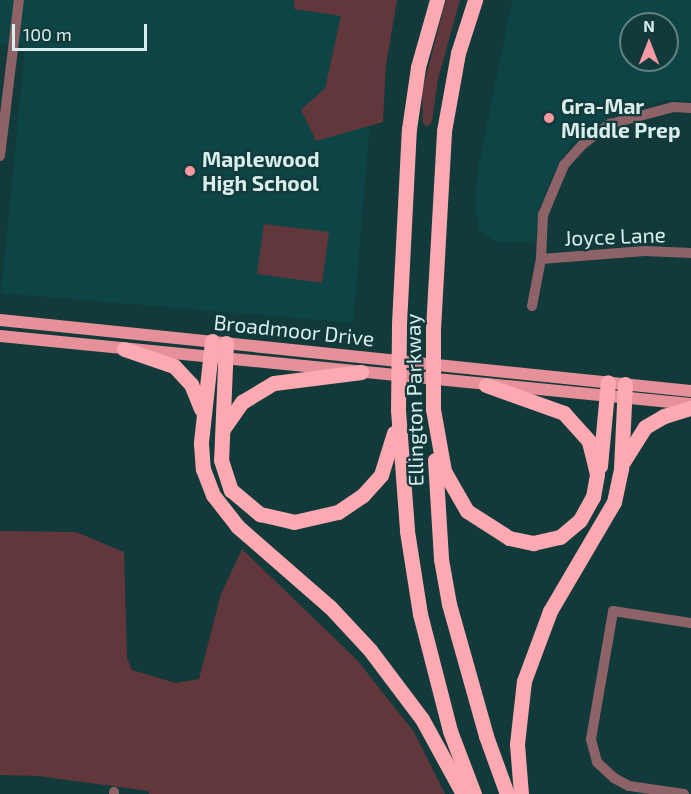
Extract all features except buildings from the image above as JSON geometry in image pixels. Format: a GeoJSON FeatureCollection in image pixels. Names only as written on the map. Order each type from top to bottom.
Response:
{"type":"FeatureCollection","features":[{"type":"Feature","properties":{"kind":"highway","name":"Ellington Parkway"},"geometry":{"type":"LineString","coordinates":[[437,0],[413,98],[403,203],[398,410],[407,531],[420,614],[450,731],[474,794]]}},
{"type":"Feature","properties":{"kind":"highway","name":"Ellington Parkway"},"geometry":{"type":"LineString","coordinates":[[475,0],[458,53],[438,189],[433,329],[433,409],[438,525],[449,604],[486,736],[507,794]]}},
{"type":"Feature","properties":{"kind":"highway"},"geometry":{"type":"LineString","coordinates":[[458,53],[482,0]]}},
{"type":"Feature","properties":{"kind":"highway"},"geometry":{"type":"LineString","coordinates":[[124,349],[174,366],[191,384],[203,416]]}},
{"type":"Feature","properties":{"kind":"highway"},"geometry":{"type":"LineString","coordinates":[[218,350],[203,416],[203,469],[219,505],[362,641],[412,704],[463,794]]}},
{"type":"Feature","properties":{"kind":"highway"},"geometry":{"type":"LineString","coordinates":[[218,350],[223,469],[239,500],[280,521],[311,520],[351,504],[381,475],[392,446],[398,410]]}},
{"type":"Feature","properties":{"kind":"highway"},"geometry":{"type":"LineString","coordinates":[[222,435],[225,423],[242,402],[265,387],[297,378],[361,372]]}},
{"type":"Feature","properties":{"kind":"highway"},"geometry":{"type":"LineString","coordinates":[[486,385],[553,407],[573,420],[589,441],[596,461],[597,484]]}},
{"type":"Feature","properties":{"kind":"highway"},"geometry":{"type":"LineString","coordinates":[[433,409],[449,486],[467,511],[497,533],[533,543],[560,537],[580,520],[597,484],[608,390]]}},
{"type":"Feature","properties":{"kind":"highway"},"geometry":{"type":"LineString","coordinates":[[520,794],[519,711],[529,662],[550,611],[609,514],[621,468],[625,391]]}},
{"type":"Feature","properties":{"kind":"highway"},"geometry":{"type":"LineString","coordinates":[[621,468],[645,427],[664,416],[691,406]]}},
{"type":"Feature","properties":{"kind":"main road","name":"Broadmoor Drive"},"geometry":{"type":"LineString","coordinates":[[0,320],[361,372],[486,385],[625,391],[691,391]]}},
{"type":"Feature","properties":{"kind":"main road","name":"Broadmoor Drive"},"geometry":{"type":"LineString","coordinates":[[0,336],[124,349],[218,350],[608,390]]}},
{"type":"Feature","properties":{"kind":"main road","name":"Broadmoor Drive"},"geometry":{"type":"LineString","coordinates":[[625,391],[691,406]]}},
{"type":"Feature","properties":{"kind":"street"},"geometry":{"type":"LineString","coordinates":[[0,156],[19,0]]}},
{"type":"Feature","properties":{"kind":"street","name":"Joyce Lane"},"geometry":{"type":"LineString","coordinates":[[532,306],[541,259],[543,215],[550,190],[564,165],[583,144],[610,124],[673,106],[691,108]]}},
{"type":"Feature","properties":{"kind":"street","name":"Joyce Lane"},"geometry":{"type":"LineString","coordinates":[[541,259],[645,251],[691,253]]}},
{"type":"Feature","properties":{"kind":"street"},"geometry":{"type":"LineString","coordinates":[[684,794],[629,786],[597,762],[591,739],[613,611],[691,623]]}},
{"type":"Feature","properties":{"kind":"shaded area","name":"Maplewood High School"},"geometry":{"type":"Polygon","coordinates":[[[0,0],[374,0],[377,43],[353,323],[1,293],[25,48],[0,43],[0,0]]]}},
{"type":"Feature","properties":{"kind":"shaded area"},"geometry":{"type":"Polygon","coordinates":[[[294,0],[397,0],[386,65],[383,122],[316,141],[301,110],[325,88],[341,16],[294,9],[294,0]]]}},
{"type":"Feature","properties":{"kind":"shaded area"},"geometry":{"type":"Polygon","coordinates":[[[446,0],[460,0],[438,79],[432,122],[427,127],[423,123],[422,92],[446,0]]]}},
{"type":"Feature","properties":{"kind":"shaded area","name":"Gra-Mar Middle Prep"},"geometry":{"type":"Polygon","coordinates":[[[512,0],[691,0],[691,101],[666,100],[620,111],[568,148],[540,206],[535,241],[499,243],[479,230],[475,206],[478,169],[512,0]]]}},
{"type":"Feature","properties":{"kind":"shaded area"},"geometry":{"type":"Polygon","coordinates":[[[264,224],[329,232],[322,283],[257,274],[264,224]]]}},
{"type":"Feature","properties":{"kind":"shaded area"},"geometry":{"type":"Polygon","coordinates":[[[0,531],[76,532],[124,552],[127,658],[132,670],[176,683],[199,679],[221,594],[242,549],[357,660],[414,732],[445,794],[149,794],[149,791],[38,776],[0,775],[0,531]]]}},
{"type":"Feature","properties":{"kind":"place","name":"Gra-Mar Middle Prep"},"geometry":{"type":"Point","coordinates":[549,118]}},
{"type":"Feature","properties":{"kind":"place","name":"Maplewood High School"},"geometry":{"type":"Point","coordinates":[190,171]}}]}
